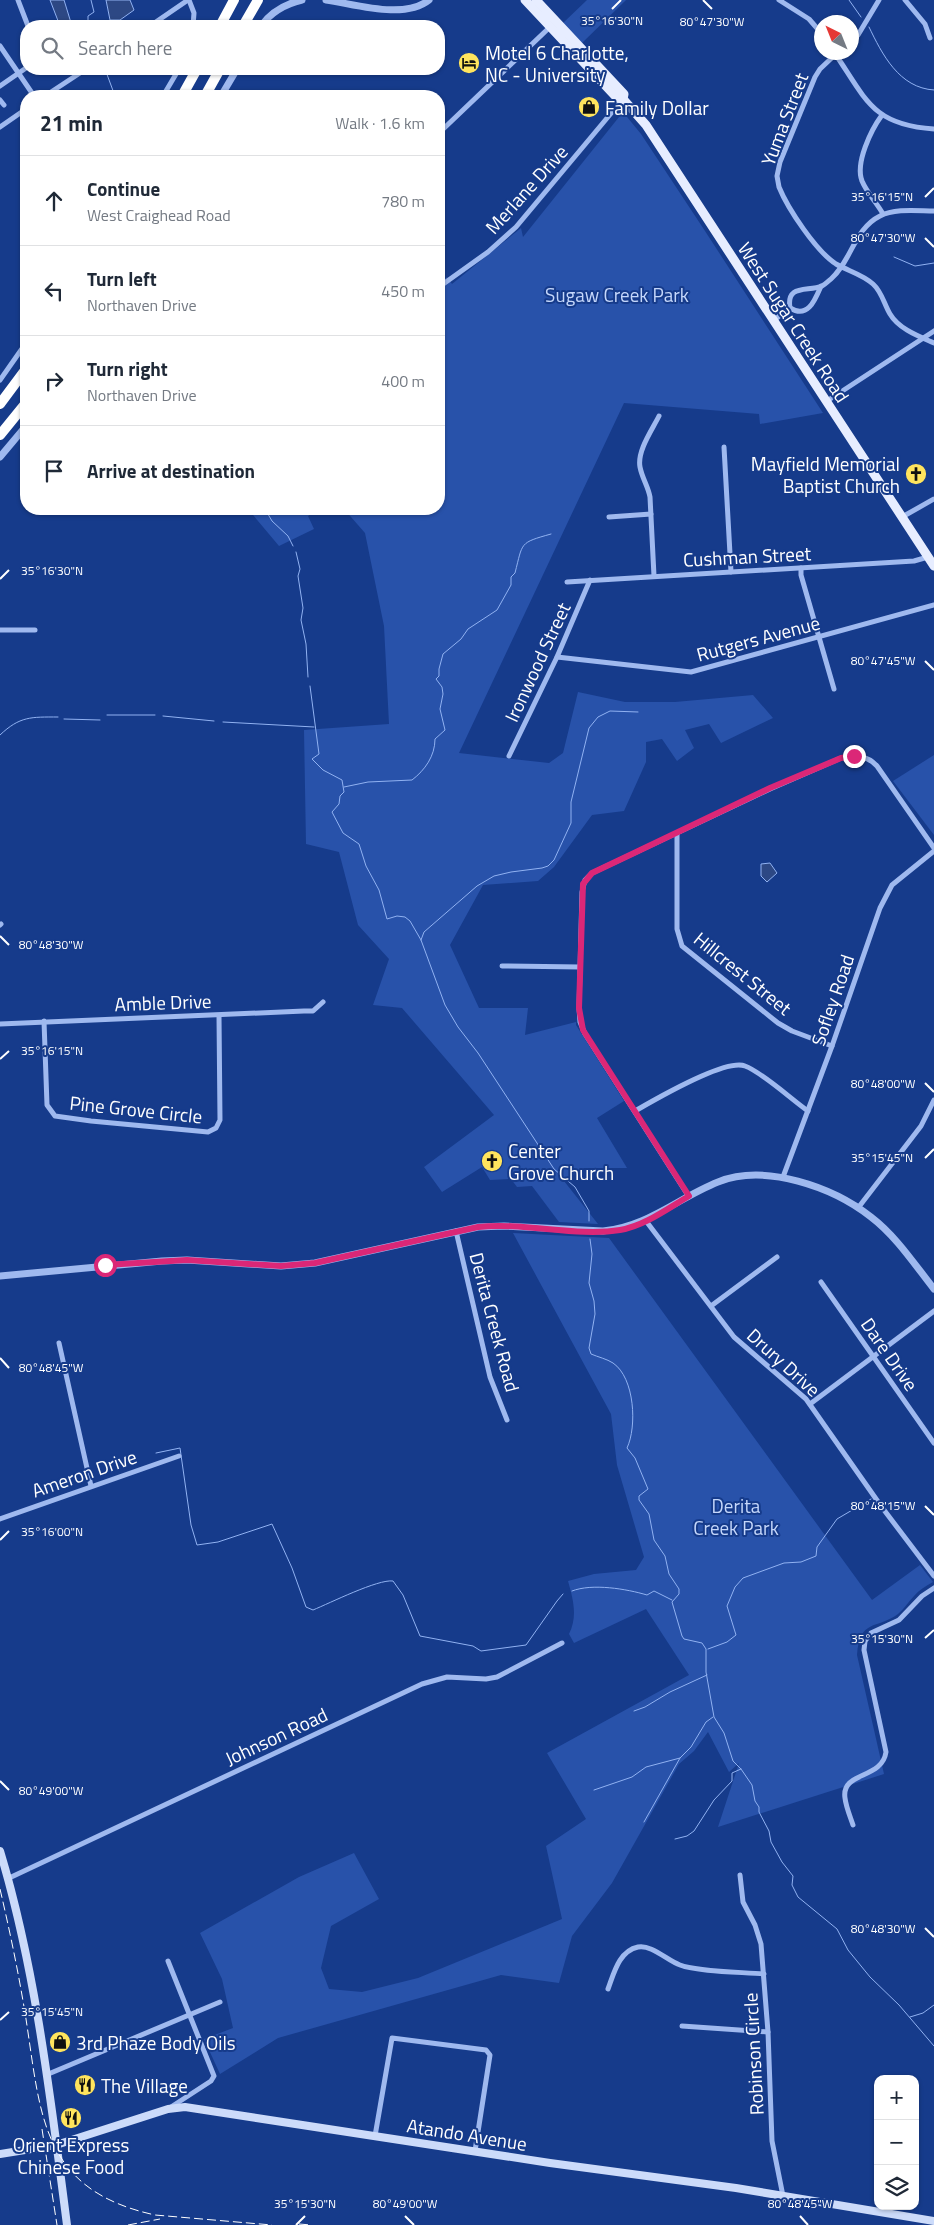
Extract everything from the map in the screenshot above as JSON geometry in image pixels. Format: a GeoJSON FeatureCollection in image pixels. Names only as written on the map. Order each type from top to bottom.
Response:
{"type":"FeatureCollection","features":[{"type":"Feature","properties":{"kind":"highway"},"geometry":{"type":"LineString","coordinates":[[223,20],[234,0]]}},
{"type":"Feature","properties":{"kind":"highway"},"geometry":{"type":"LineString","coordinates":[[247,20],[258,1]]}},
{"type":"Feature","properties":{"kind":"highway"},"geometry":{"type":"LineString","coordinates":[[185,90],[194,75]]}},
{"type":"Feature","properties":{"kind":"highway"},"geometry":{"type":"LineString","coordinates":[[208,90],[216,75]]}},
{"type":"Feature","properties":{"kind":"highway"},"geometry":{"type":"LineString","coordinates":[[0,404],[20,377]]}},
{"type":"Feature","properties":{"kind":"highway"},"geometry":{"type":"LineString","coordinates":[[0,435],[20,410]]}},
{"type":"Feature","properties":{"kind":"main road","name":"West Sugar Creek Road"},"geometry":{"type":"LineString","coordinates":[[525,0],[553,24]]}},
{"type":"Feature","properties":{"kind":"main road","name":"West Sugar Creek Road"},"geometry":{"type":"LineString","coordinates":[[536,0],[553,24],[618,98],[623,99],[648,128],[934,566]]}},
{"type":"Feature","properties":{"kind":"main road"},"geometry":{"type":"LineString","coordinates":[[0,1851],[29,1974],[68,2225]]}},
{"type":"Feature","properties":{"kind":"main road","name":"Atando Avenue"},"geometry":{"type":"LineString","coordinates":[[0,2154],[56,2145],[168,2109],[184,2107],[783,2196],[934,2221]]}},
{"type":"Feature","properties":{"kind":"street"},"geometry":{"type":"LineString","coordinates":[[18,0],[26,20]]}},
{"type":"Feature","properties":{"kind":"street"},"geometry":{"type":"LineString","coordinates":[[159,20],[189,0],[194,13],[193,20]]}},
{"type":"Feature","properties":{"kind":"street"},"geometry":{"type":"LineString","coordinates":[[267,20],[275,12],[288,4],[302,0]]}},
{"type":"Feature","properties":{"kind":"street"},"geometry":{"type":"LineString","coordinates":[[326,0],[397,10],[415,8],[429,0]]}},
{"type":"Feature","properties":{"kind":"street"},"geometry":{"type":"LineString","coordinates":[[778,0],[810,19],[814,24]]}},
{"type":"Feature","properties":{"kind":"street"},"geometry":{"type":"LineString","coordinates":[[859,33],[879,0]]}},
{"type":"Feature","properties":{"kind":"street"},"geometry":{"type":"LineString","coordinates":[[905,0],[925,24],[930,38]]}},
{"type":"Feature","properties":{"kind":"street"},"geometry":{"type":"LineString","coordinates":[[445,126],[553,24]]}},
{"type":"Feature","properties":{"kind":"street"},"geometry":{"type":"LineString","coordinates":[[0,46],[19,73],[0,86]]}},
{"type":"Feature","properties":{"kind":"street","name":"Yuma Street"},"geometry":{"type":"LineString","coordinates":[[829,60],[815,77],[780,162],[777,176],[782,195],[823,253],[874,285],[895,321],[934,343]]}},
{"type":"Feature","properties":{"kind":"street"},"geometry":{"type":"LineString","coordinates":[[841,60],[867,101],[882,115],[906,126],[934,129]]}},
{"type":"Feature","properties":{"kind":"street"},"geometry":{"type":"LineString","coordinates":[[20,75],[30,90]]}},
{"type":"Feature","properties":{"kind":"street"},"geometry":{"type":"LineString","coordinates":[[54,90],[77,75]]}},
{"type":"Feature","properties":{"kind":"street"},"geometry":{"type":"LineString","coordinates":[[167,90],[175,75]]}},
{"type":"Feature","properties":{"kind":"street"},"geometry":{"type":"LineString","coordinates":[[225,90],[233,75]]}},
{"type":"Feature","properties":{"kind":"street","name":"Merlane Drive"},"geometry":{"type":"LineString","coordinates":[[445,283],[488,252],[516,227],[623,99]]}},
{"type":"Feature","properties":{"kind":"street"},"geometry":{"type":"LineString","coordinates":[[0,100],[4,105]]}},
{"type":"Feature","properties":{"kind":"street"},"geometry":{"type":"LineString","coordinates":[[0,127],[20,113]]}},
{"type":"Feature","properties":{"kind":"street"},"geometry":{"type":"LineString","coordinates":[[882,115],[862,157],[860,168],[863,182],[883,214]]}},
{"type":"Feature","properties":{"kind":"street"},"geometry":{"type":"LineString","coordinates":[[790,308],[800,312],[805,312],[810,308],[822,286],[842,266],[862,230],[883,214],[934,211]]}},
{"type":"Feature","properties":{"kind":"street"},"geometry":{"type":"LineString","coordinates":[[790,308],[789,302],[792,295],[798,290],[822,286]]}},
{"type":"Feature","properties":{"kind":"street"},"geometry":{"type":"LineString","coordinates":[[774,320],[790,308]]}},
{"type":"Feature","properties":{"kind":"street"},"geometry":{"type":"LineString","coordinates":[[827,401],[934,331]]}},
{"type":"Feature","properties":{"kind":"street"},"geometry":{"type":"LineString","coordinates":[[0,380],[20,352]]}},
{"type":"Feature","properties":{"kind":"street"},"geometry":{"type":"LineString","coordinates":[[654,576],[649,489],[641,472],[639,460],[659,416]]}},
{"type":"Feature","properties":{"kind":"street"},"geometry":{"type":"LineString","coordinates":[[0,457],[20,433]]}},
{"type":"Feature","properties":{"kind":"street"},"geometry":{"type":"LineString","coordinates":[[724,447],[731,572]]}},
{"type":"Feature","properties":{"kind":"street"},"geometry":{"type":"LineString","coordinates":[[902,517],[934,499]]}},
{"type":"Feature","properties":{"kind":"street"},"geometry":{"type":"LineString","coordinates":[[609,517],[651,514]]}},
{"type":"Feature","properties":{"kind":"street","name":"Cushman Street"},"geometry":{"type":"LineString","coordinates":[[567,582],[914,561],[928,557]]}},
{"type":"Feature","properties":{"kind":"street"},"geometry":{"type":"LineString","coordinates":[[801,568],[834,689]]}},
{"type":"Feature","properties":{"kind":"street","name":"Ironwood Street"},"geometry":{"type":"LineString","coordinates":[[509,756],[557,657],[590,580]]}},
{"type":"Feature","properties":{"kind":"street","name":"Rutgers Avenue"},"geometry":{"type":"LineString","coordinates":[[557,657],[691,672],[820,638],[934,605]]}},
{"type":"Feature","properties":{"kind":"street"},"geometry":{"type":"LineString","coordinates":[[0,630],[35,630]]}},
{"type":"Feature","properties":{"kind":"street"},"geometry":{"type":"LineString","coordinates":[[689,1196],[583,1030],[579,1013],[582,892],[585,880],[592,873],[820,766],[841,758],[854,756],[867,758],[878,766],[934,850]]}},
{"type":"Feature","properties":{"kind":"street","name":"Hillcrest Street"},"geometry":{"type":"LineString","coordinates":[[677,833],[677,928],[682,946],[778,1023],[792,1031],[832,1046]]}},
{"type":"Feature","properties":{"kind":"street","name":"Sofley Road"},"geometry":{"type":"LineString","coordinates":[[783,1177],[887,892],[899,879],[934,850]]}},
{"type":"Feature","properties":{"kind":"street"},"geometry":{"type":"LineString","coordinates":[[502,966],[580,967]]}},
{"type":"Feature","properties":{"kind":"street","name":"Amble Drive"},"geometry":{"type":"LineString","coordinates":[[0,1024],[219,1016],[313,1010],[323,1002]]}},
{"type":"Feature","properties":{"kind":"street","name":"Pine Grove Circle"},"geometry":{"type":"LineString","coordinates":[[44,1021],[47,1105],[51,1113],[57,1116],[91,1121],[200,1132],[212,1131],[218,1126],[220,1120],[219,1016]]}},
{"type":"Feature","properties":{"kind":"street"},"geometry":{"type":"LineString","coordinates":[[635,1111],[690,1082],[723,1068],[741,1064],[754,1071],[808,1111]]}},
{"type":"Feature","properties":{"kind":"street"},"geometry":{"type":"LineString","coordinates":[[858,1208],[921,1126],[934,1100]]}},
{"type":"Feature","properties":{"kind":"street"},"geometry":{"type":"LineString","coordinates":[[0,1276],[162,1261],[293,1266],[478,1227],[504,1226],[603,1231],[626,1228],[646,1220],[718,1182],[736,1176],[758,1174],[783,1177],[821,1190],[858,1208],[871,1217],[890,1235],[934,1289]]}},
{"type":"Feature","properties":{"kind":"street","name":"Drury Drive"},"geometry":{"type":"LineString","coordinates":[[646,1220],[740,1344],[794,1388],[810,1404],[881,1506],[934,1576]]}},
{"type":"Feature","properties":{"kind":"street","name":"Derita Creek Road"},"geometry":{"type":"LineString","coordinates":[[456,1231],[490,1377],[507,1420]]}},
{"type":"Feature","properties":{"kind":"street"},"geometry":{"type":"LineString","coordinates":[[711,1306],[778,1257]]}},
{"type":"Feature","properties":{"kind":"street","name":"Dare Drive"},"geometry":{"type":"LineString","coordinates":[[821,1282],[934,1443]]}},
{"type":"Feature","properties":{"kind":"street"},"geometry":{"type":"LineString","coordinates":[[810,1404],[934,1312]]}},
{"type":"Feature","properties":{"kind":"street"},"geometry":{"type":"LineString","coordinates":[[59,1343],[91,1486]]}},
{"type":"Feature","properties":{"kind":"street","name":"Ameron Drive"},"geometry":{"type":"LineString","coordinates":[[0,1519],[179,1456]]}},
{"type":"Feature","properties":{"kind":"street"},"geometry":{"type":"LineString","coordinates":[[853,1824],[845,1799],[847,1785],[855,1779],[876,1770],[883,1762],[886,1752],[864,1646],[871,1633],[899,1620],[922,1596],[934,1588]]}},
{"type":"Feature","properties":{"kind":"street","name":"Johnson Road"},"geometry":{"type":"LineString","coordinates":[[7,1879],[422,1684],[447,1677],[486,1679],[497,1677],[562,1643]]}},
{"type":"Feature","properties":{"kind":"street"},"geometry":{"type":"LineString","coordinates":[[740,1876],[745,1908],[759,1934],[764,1974]]}},
{"type":"Feature","properties":{"kind":"street","name":"Robinson Circle"},"geometry":{"type":"LineString","coordinates":[[608,1989],[623,1956],[629,1950],[639,1946],[646,1947],[682,1966],[764,1974],[772,2142],[783,2196]]}},
{"type":"Feature","properties":{"kind":"street"},"geometry":{"type":"LineString","coordinates":[[168,1961],[214,2076],[211,2081],[168,2109]]}},
{"type":"Feature","properties":{"kind":"street"},"geometry":{"type":"LineString","coordinates":[[46,2075],[220,2002]]}},
{"type":"Feature","properties":{"kind":"street"},"geometry":{"type":"LineString","coordinates":[[682,2026],[768,2032]]}},
{"type":"Feature","properties":{"kind":"street"},"geometry":{"type":"LineString","coordinates":[[375,2136],[392,2038],[489,2052],[475,2151]]}},
{"type":"Feature","properties":{"kind":"green space"},"geometry":{"type":"Polygon","coordinates":[[[587,0],[626,0],[582,43],[562,24],[587,0]]]}},
{"type":"Feature","properties":{"kind":"green space","name":"Sugaw Creek Park"},"geometry":{"type":"Polygon","coordinates":[[[623,112],[641,134],[823,413],[760,424],[759,414],[624,403],[459,753],[549,763],[563,753],[578,692],[625,702],[675,702],[753,695],[773,718],[721,743],[709,724],[685,730],[694,748],[677,761],[662,739],[646,742],[646,762],[624,811],[592,815],[554,867],[538,881],[483,885],[450,945],[479,1008],[528,1008],[525,1035],[576,1022],[576,1025],[624,1101],[597,1118],[627,1168],[584,1168],[564,1181],[598,1224],[559,1222],[532,1186],[517,1187],[511,1179],[490,1180],[482,1167],[442,1192],[424,1167],[494,1115],[402,1008],[373,1005],[389,959],[358,925],[339,852],[306,844],[304,730],[389,724],[384,626],[365,533],[349,515],[445,515],[445,279],[447,277],[452,284],[521,228],[523,237],[623,112]]]}},
{"type":"Feature","properties":{"kind":"green space"},"geometry":{"type":"Polygon","coordinates":[[[253,515],[309,515],[308,516],[314,529],[279,546],[253,515]]]}},
{"type":"Feature","properties":{"kind":"green space"},"geometry":{"type":"Polygon","coordinates":[[[934,755],[934,835],[893,781],[934,755]]]}},
{"type":"Feature","properties":{"kind":"green space","name":"Derita Creek Park"},"geometry":{"type":"Polygon","coordinates":[[[513,1233],[609,1238],[872,1600],[920,1565],[933,1582],[918,1592],[898,1614],[865,1630],[859,1643],[857,1655],[884,1774],[718,1827],[739,1763],[729,1772],[708,1732],[694,1751],[679,1764],[612,1883],[572,1936],[559,1983],[501,1975],[278,2038],[220,2074],[204,2039],[233,2028],[222,1979],[200,1933],[299,1877],[354,1853],[379,1899],[331,1926],[321,1968],[329,1989],[362,1992],[418,1978],[562,1919],[546,1846],[586,1819],[547,1753],[689,1675],[646,1609],[574,1643],[569,1634],[574,1614],[568,1581],[594,1574],[636,1570],[644,1557],[617,1465],[611,1414],[513,1233]]]}},
{"type":"Feature","properties":{"kind":"shaded area"},"geometry":{"type":"Polygon","coordinates":[[[50,0],[64,0],[70,20],[58,20],[50,0]]]}},
{"type":"Feature","properties":{"kind":"shaded area"},"geometry":{"type":"Polygon","coordinates":[[[106,0],[130,0],[134,10],[120,20],[110,20],[106,0]]]}},
{"type":"Feature","properties":{"kind":"shaded area"},"geometry":{"type":"Polygon","coordinates":[[[770,863],[777,873],[767,882],[761,876],[761,864],[770,863]]]}},
{"type":"Feature","properties":{"kind":"waterway"},"geometry":{"type":"LineString","coordinates":[[88,20],[88,16],[94,12],[91,0]]}},
{"type":"Feature","properties":{"kind":"waterway"},"geometry":{"type":"LineString","coordinates":[[849,0],[861,17]]}},
{"type":"Feature","properties":{"kind":"waterway"},"geometry":{"type":"LineString","coordinates":[[869,27],[886,58],[901,76],[922,88],[934,90]]}},
{"type":"Feature","properties":{"kind":"waterway"},"geometry":{"type":"LineString","coordinates":[[107,75],[113,90]]}},
{"type":"Feature","properties":{"kind":"waterway"},"geometry":{"type":"LineString","coordinates":[[894,257],[915,266],[934,263]]}},
{"type":"Feature","properties":{"kind":"waterway"},"geometry":{"type":"LineString","coordinates":[[268,515],[272,521],[288,536],[293,546]]}},
{"type":"Feature","properties":{"kind":"waterway"},"geometry":{"type":"LineString","coordinates":[[344,787],[368,782],[412,780],[421,772],[431,757],[435,739],[445,730],[440,709],[443,694],[442,687],[436,679],[439,676],[443,654],[461,639],[468,629],[497,610],[511,585],[511,577],[515,573],[521,549],[524,545],[551,534]]}},
{"type":"Feature","properties":{"kind":"waterway"},"geometry":{"type":"LineString","coordinates":[[296,552],[300,569],[298,576],[303,608],[301,620],[306,644],[308,677]]}},
{"type":"Feature","properties":{"kind":"waterway"},"geometry":{"type":"LineString","coordinates":[[310,686],[319,754],[312,759],[323,770],[342,780],[344,792],[340,796],[339,804],[332,812],[343,833],[359,844],[366,866],[379,890],[387,919],[397,916],[405,917],[410,921],[421,940],[445,1005],[458,1027],[478,1053],[554,1169],[575,1187],[589,1211],[589,1221]]}},
{"type":"Feature","properties":{"kind":"waterway"},"geometry":{"type":"LineString","coordinates":[[421,940],[424,932],[477,886],[494,876],[542,868],[548,866],[554,860],[571,823],[571,802],[589,728],[598,717],[610,711],[638,712]]}},
{"type":"Feature","properties":{"kind":"waterway"},"geometry":{"type":"LineString","coordinates":[[107,715],[155,715]]}},
{"type":"Feature","properties":{"kind":"waterway"},"geometry":{"type":"LineString","coordinates":[[163,716],[214,721]]}},
{"type":"Feature","properties":{"kind":"waterway"},"geometry":{"type":"LineString","coordinates":[[0,735],[14,724],[26,719],[58,717]]}},
{"type":"Feature","properties":{"kind":"waterway"},"geometry":{"type":"LineString","coordinates":[[64,719],[100,720]]}},
{"type":"Feature","properties":{"kind":"waterway"},"geometry":{"type":"LineString","coordinates":[[223,722],[314,727]]}},
{"type":"Feature","properties":{"kind":"waterway"},"geometry":{"type":"LineString","coordinates":[[590,1239],[592,1254],[589,1283],[595,1314],[589,1348],[591,1354],[613,1363],[620,1370],[630,1391],[633,1416],[627,1448],[635,1458],[648,1489],[639,1496],[639,1500],[649,1514],[654,1540],[665,1556],[669,1574],[679,1589],[679,1594],[672,1602],[682,1636],[684,1639],[702,1643],[706,1649],[706,1672],[714,1717],[724,1733],[733,1761],[752,1785],[755,1801],[769,1831],[771,1842],[782,1862],[793,1876],[792,1885],[798,1897],[837,1929],[848,1950],[870,1977],[899,2005],[934,2046]]}},
{"type":"Feature","properties":{"kind":"waterway"},"geometry":{"type":"LineString","coordinates":[[156,1453],[180,1448],[191,1525],[197,1545],[218,1542],[272,1524],[292,1568],[306,1607],[313,1610],[366,1587],[386,1581],[393,1581],[403,1595],[420,1636],[473,1646],[481,1651],[526,1645],[563,1594]]}},
{"type":"Feature","properties":{"kind":"waterway"},"geometry":{"type":"LineString","coordinates":[[708,1649],[727,1642],[736,1635],[727,1606],[735,1587],[743,1578],[784,1563],[801,1562],[816,1556],[817,1547],[837,1519],[871,1499]]}},
{"type":"Feature","properties":{"kind":"waterway"},"geometry":{"type":"LineString","coordinates":[[572,1591],[589,1587],[620,1589],[647,1595],[654,1591],[672,1600]]}},
{"type":"Feature","properties":{"kind":"waterway"},"geometry":{"type":"LineString","coordinates":[[634,1711],[707,1675]]}},
{"type":"Feature","properties":{"kind":"waterway"},"geometry":{"type":"LineString","coordinates":[[594,1790],[632,1777],[646,1767],[680,1758],[691,1747],[706,1722],[713,1717]]}},
{"type":"Feature","properties":{"kind":"waterway"},"geometry":{"type":"LineString","coordinates":[[644,1822],[680,1758]]}},
{"type":"Feature","properties":{"kind":"waterway"},"geometry":{"type":"LineString","coordinates":[[675,1839],[687,1836],[694,1831],[714,1800],[732,1781],[732,1773],[741,1769]]}},
{"type":"Feature","properties":{"kind":"waterway"},"geometry":{"type":"LineString","coordinates":[[910,2017],[923,2013],[934,2005]]}},
{"type":"Feature","properties":{"kind":"railway"},"geometry":{"type":"LineString","coordinates":[[0,1889],[11,1937],[36,2087],[43,2117],[53,2144],[68,2168],[89,2187],[117,2203],[155,2215],[272,2225]]}},
{"type":"Feature","properties":{"kind":"railway"},"geometry":{"type":"LineString","coordinates":[[42,2129],[57,2225]]}},
{"type":"Feature","properties":{"kind":"railway"},"geometry":{"type":"LineString","coordinates":[[128,2225],[160,2219]]}},
{"type":"Feature","properties":{"kind":"railway"},"geometry":{"type":"LineString","coordinates":[[299,2224],[311,2225]]}},
{"type":"Feature","properties":{"kind":"place","name":"Motel 6 Charlotte, NC - University"},"geometry":{"type":"Point","coordinates":[469,63]}},
{"type":"Feature","properties":{"kind":"place","name":"Family Dollar"},"geometry":{"type":"Point","coordinates":[589,107]}},
{"type":"Feature","properties":{"kind":"place","name":"Mayfield Memorial Baptist Church"},"geometry":{"type":"Point","coordinates":[916,474]}},
{"type":"Feature","properties":{"kind":"place","name":"Center Grove Church"},"geometry":{"type":"Point","coordinates":[492,1161]}},
{"type":"Feature","properties":{"kind":"place","name":"3rd Phaze Body Oils"},"geometry":{"type":"Point","coordinates":[60,2042]}},
{"type":"Feature","properties":{"kind":"place","name":"The Village"},"geometry":{"type":"Point","coordinates":[85,2085]}},
{"type":"Feature","properties":{"kind":"place","name":"Orient Express Chinese Food"},"geometry":{"type":"Point","coordinates":[71,2118]}},
{"type":"Feature","properties":{"kind":"route"},"geometry":{"type":"LineString","coordinates":[[105,1265],[187,1260],[293,1266],[315,1263],[456,1231],[487,1226],[603,1231],[620,1230],[637,1225],[689,1196],[585,1034],[580,1022],[583,884],[592,873],[770,788],[841,758],[854,756]]}}]}
